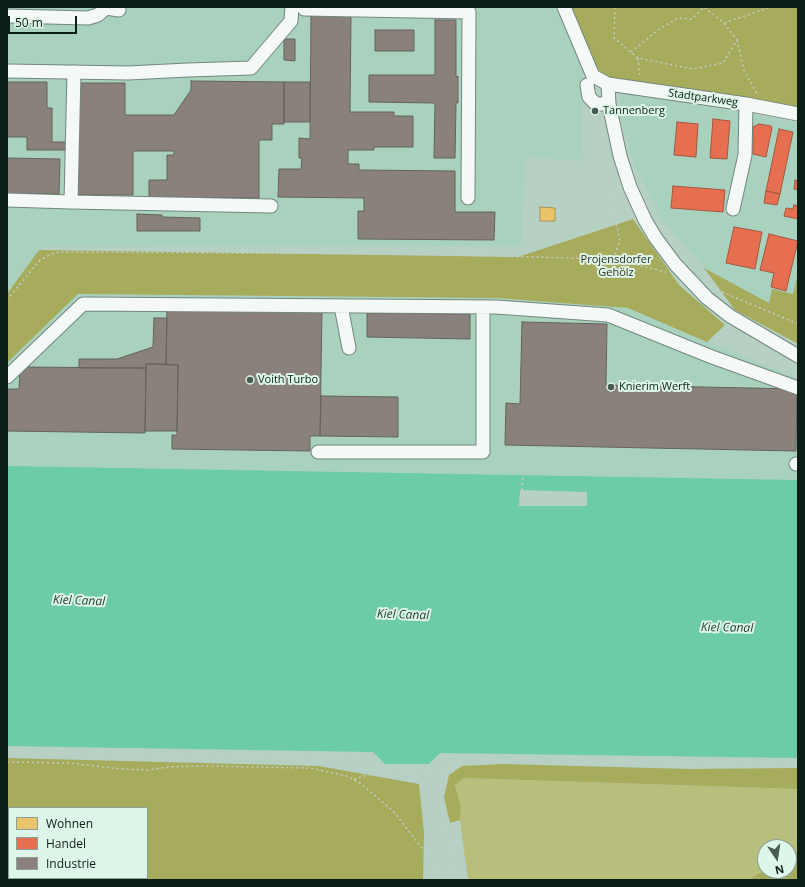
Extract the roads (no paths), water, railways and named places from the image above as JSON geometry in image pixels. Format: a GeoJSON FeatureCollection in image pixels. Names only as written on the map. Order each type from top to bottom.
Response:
{"type":"FeatureCollection","features":[{"type":"Feature","properties":{"kind":"street"},"geometry":{"type":"LineString","coordinates":[[7,71],[128,73],[251,68],[291,21],[292,7]]}},
{"type":"Feature","properties":{"kind":"street"},"geometry":{"type":"LineString","coordinates":[[304,7],[304,9],[469,12],[468,198]]}},
{"type":"Feature","properties":{"kind":"street"},"geometry":{"type":"LineString","coordinates":[[564,7],[593,76],[608,84],[609,104],[620,156],[637,204],[655,237],[686,276],[707,298],[730,316],[798,356]]}},
{"type":"Feature","properties":{"kind":"street"},"geometry":{"type":"LineString","coordinates":[[7,16],[88,18],[98,15],[111,8]]}},
{"type":"Feature","properties":{"kind":"street"},"geometry":{"type":"LineString","coordinates":[[71,202],[74,72]]}},
{"type":"Feature","properties":{"kind":"street","name":"Stadtparkweg"},"geometry":{"type":"LineString","coordinates":[[608,84],[746,104],[798,114]]}},
{"type":"Feature","properties":{"kind":"street"},"geometry":{"type":"LineString","coordinates":[[587,85],[589,97],[596,104],[609,104]]}},
{"type":"Feature","properties":{"kind":"street"},"geometry":{"type":"LineString","coordinates":[[733,209],[744,155],[746,104]]}},
{"type":"Feature","properties":{"kind":"street"},"geometry":{"type":"LineString","coordinates":[[7,200],[271,206]]}},
{"type":"Feature","properties":{"kind":"street"},"geometry":{"type":"LineString","coordinates":[[7,377],[83,304],[490,307],[608,315],[712,357],[798,388]]}},
{"type":"Feature","properties":{"kind":"street"},"geometry":{"type":"LineString","coordinates":[[342,306],[349,348]]}},
{"type":"Feature","properties":{"kind":"street"},"geometry":{"type":"LineString","coordinates":[[318,452],[483,452],[490,307]]}},
{"type":"Feature","properties":{"kind":"water","name":"Kiel Canal"},"geometry":{"type":"Polygon","coordinates":[[[7,466],[798,480],[798,758],[440,753],[429,764],[385,764],[373,752],[7,746],[7,466]]]}},
{"type":"Feature","properties":{"kind":"place","name":"Tannenberg"},"geometry":{"type":"Point","coordinates":[595,111]}},
{"type":"Feature","properties":{"kind":"place","name":"Voith Turbo"},"geometry":{"type":"Point","coordinates":[250,380]}},
{"type":"Feature","properties":{"kind":"place","name":"Knierim Werft"},"geometry":{"type":"Point","coordinates":[611,387]}},
{"type":"Feature","properties":{"kind":"park label","name":"Projensdorfer Gehölz"},"geometry":{"type":"Point","coordinates":[616,266]}}]}
